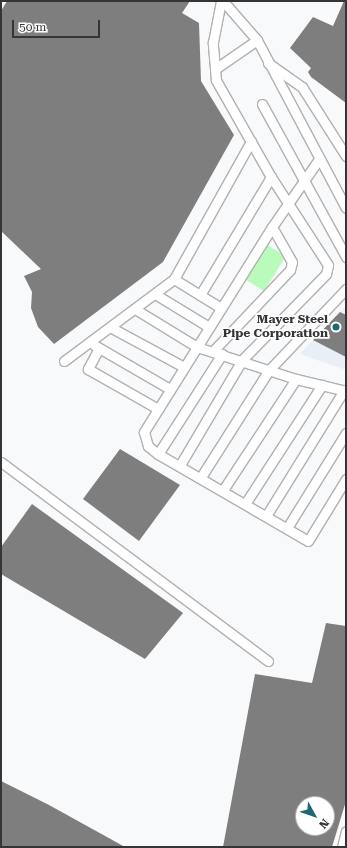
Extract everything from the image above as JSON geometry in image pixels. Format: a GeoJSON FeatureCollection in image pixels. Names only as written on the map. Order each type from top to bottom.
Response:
{"type":"FeatureCollection","features":[{"type":"Feature","properties":{"kind":"street"},"geometry":{"type":"LineString","coordinates":[[222,1],[257,40],[346,208]]}},
{"type":"Feature","properties":{"kind":"street"},"geometry":{"type":"LineString","coordinates":[[180,466],[242,360],[326,274],[328,265],[271,177],[216,80],[213,42],[222,1]]}},
{"type":"Feature","properties":{"kind":"street"},"geometry":{"type":"LineString","coordinates":[[215,69],[257,40]]}},
{"type":"Feature","properties":{"kind":"street"},"geometry":{"type":"LineString","coordinates":[[268,63],[302,87],[346,156]]}},
{"type":"Feature","properties":{"kind":"street"},"geometry":{"type":"LineString","coordinates":[[262,104],[346,257]]}},
{"type":"Feature","properties":{"kind":"street"},"geometry":{"type":"LineString","coordinates":[[64,361],[174,279],[251,141]]}},
{"type":"Feature","properties":{"kind":"street"},"geometry":{"type":"LineString","coordinates":[[319,159],[288,202],[144,432],[148,446],[158,454],[201,477],[308,541],[346,479]]}},
{"type":"Feature","properties":{"kind":"street"},"geometry":{"type":"LineString","coordinates":[[200,295],[271,177]]}},
{"type":"Feature","properties":{"kind":"street"},"geometry":{"type":"LineString","coordinates":[[158,454],[217,353],[290,270],[292,262],[272,227]]}},
{"type":"Feature","properties":{"kind":"street"},"geometry":{"type":"LineString","coordinates":[[174,279],[221,308]]}},
{"type":"Feature","properties":{"kind":"street"},"geometry":{"type":"LineString","coordinates":[[201,477],[269,370],[346,288]]}},
{"type":"Feature","properties":{"kind":"street"},"geometry":{"type":"LineString","coordinates":[[155,294],[209,327]]}},
{"type":"Feature","properties":{"kind":"street"},"geometry":{"type":"LineString","coordinates":[[134,309],[197,347],[242,360],[296,379],[345,391],[266,516]]}},
{"type":"Feature","properties":{"kind":"street"},"geometry":{"type":"LineString","coordinates":[[110,327],[184,367]]}},
{"type":"Feature","properties":{"kind":"street"},"geometry":{"type":"LineString","coordinates":[[89,343],[170,389]]}},
{"type":"Feature","properties":{"kind":"street"},"geometry":{"type":"LineString","coordinates":[[99,348],[88,369],[158,409]]}},
{"type":"Feature","properties":{"kind":"street"},"geometry":{"type":"LineString","coordinates":[[223,490],[296,379]]}},
{"type":"Feature","properties":{"kind":"street"},"geometry":{"type":"LineString","coordinates":[[246,504],[322,385]]}},
{"type":"Feature","properties":{"kind":"street"},"geometry":{"type":"LineString","coordinates":[[287,528],[346,433]]}},
{"type":"Feature","properties":{"kind":"street"},"geometry":{"type":"LineString","coordinates":[[1,462],[268,661]]}},
{"type":"Feature","properties":{"kind":"street"},"geometry":{"type":"LineString","coordinates":[[342,847],[346,831]]}},
{"type":"Feature","properties":{"kind":"shaded area","name":"Mayer Steel Pipe Corporation"},"geometry":{"type":"Polygon","coordinates":[[[346,306],[346,370],[300,354],[340,312],[346,306]]]}},
{"type":"Feature","properties":{"kind":"green space"},"geometry":{"type":"Polygon","coordinates":[[[267,245],[286,256],[264,291],[246,280],[267,245]]]}},
{"type":"Feature","properties":{"kind":"building"},"geometry":{"type":"Polygon","coordinates":[[[7,1],[190,1],[182,13],[199,23],[201,81],[234,135],[163,262],[54,344],[38,327],[31,308],[32,292],[24,276],[41,269],[1,231],[1,11],[7,1]]]}},
{"type":"Feature","properties":{"kind":"building"},"geometry":{"type":"Polygon","coordinates":[[[344,1],[346,1],[346,103],[311,77],[308,72],[311,68],[290,48],[313,17],[333,26],[344,1]]]}},
{"type":"Feature","properties":{"kind":"building","name":"Mayer Steel Pipe Corporation"},"geometry":{"type":"Polygon","coordinates":[[[340,312],[346,315],[346,357],[313,340],[340,312]]]}},
{"type":"Feature","properties":{"kind":"building"},"geometry":{"type":"Polygon","coordinates":[[[120,449],[180,485],[139,541],[83,499],[120,449]]]}},
{"type":"Feature","properties":{"kind":"building"},"geometry":{"type":"Polygon","coordinates":[[[32,504],[183,613],[145,659],[1,574],[1,547],[32,504]]]}},
{"type":"Feature","properties":{"kind":"building"},"geometry":{"type":"Polygon","coordinates":[[[326,623],[346,626],[346,801],[332,847],[223,847],[255,674],[312,683],[326,623]]]}},
{"type":"Feature","properties":{"kind":"building"},"geometry":{"type":"Polygon","coordinates":[[[1,781],[49,805],[125,847],[1,847],[1,781]]]}},
{"type":"Feature","properties":{"kind":"place","name":"Mayer Steel Pipe Corporation"},"geometry":{"type":"Point","coordinates":[336,327]}}]}
